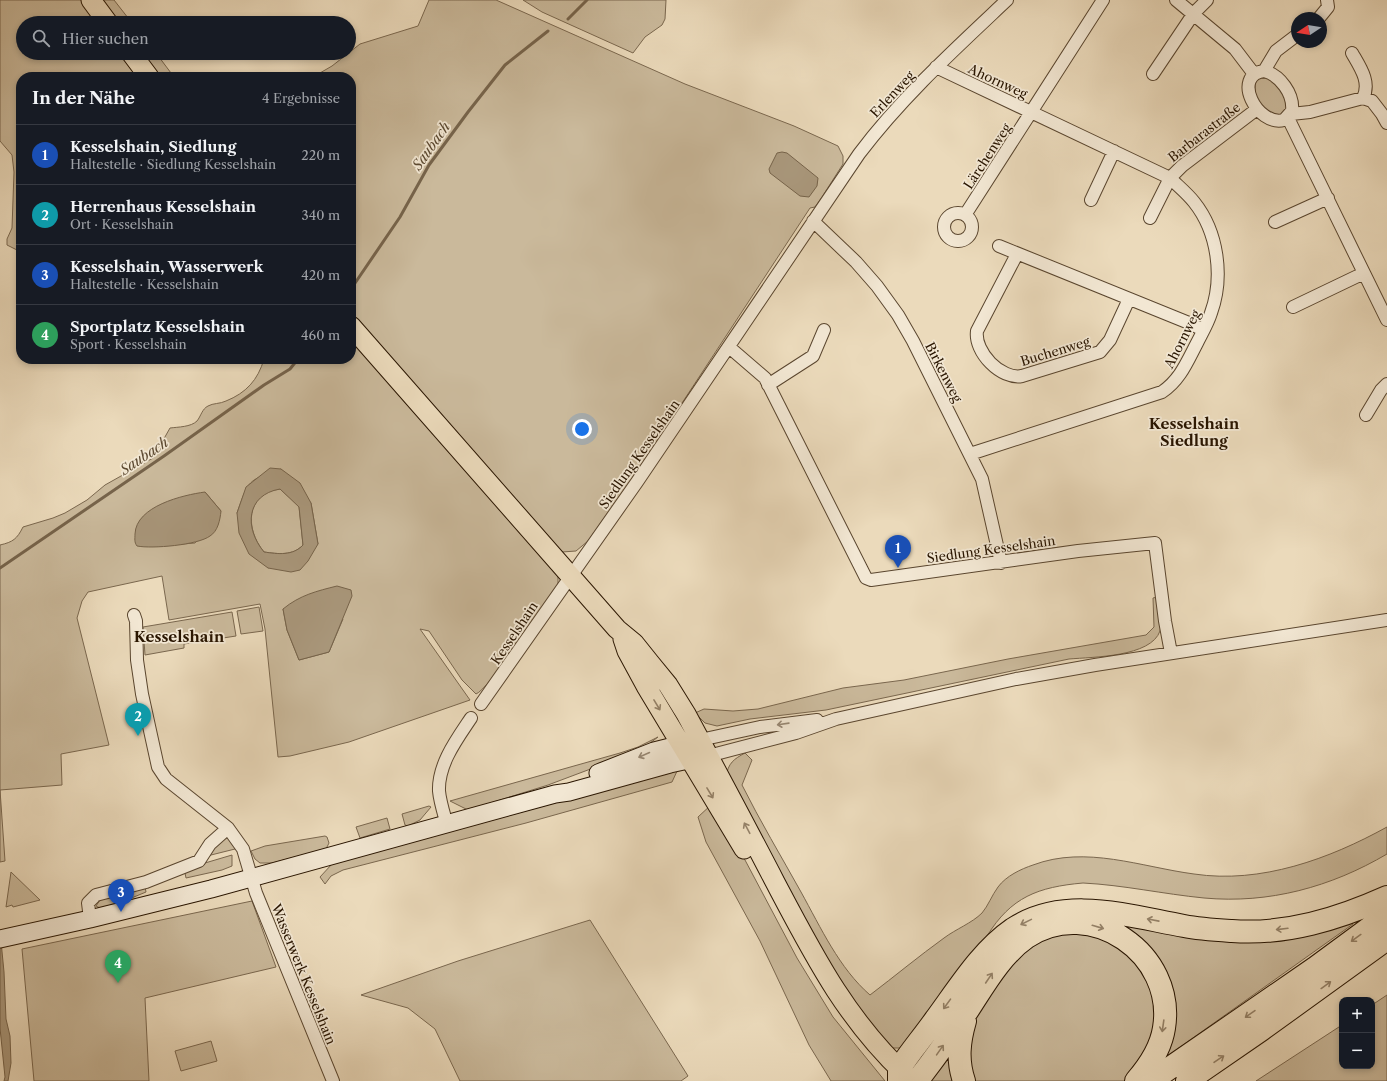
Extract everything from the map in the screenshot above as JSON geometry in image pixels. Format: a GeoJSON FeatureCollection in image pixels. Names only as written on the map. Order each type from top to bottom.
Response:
{"type":"FeatureCollection","features":[{"type":"Feature","properties":{"kind":"highway"},"geometry":{"type":"LineString","coordinates":[[901,1078],[979,962],[1001,938],[1027,921],[1049,913],[1070,910],[1101,911],[1186,927],[1233,931],[1263,931],[1321,923],[1357,911],[1387,898]]}},
{"type":"Feature","properties":{"kind":"highway"},"geometry":{"type":"LineString","coordinates":[[1151,1081],[1315,968],[1387,915]]}},
{"type":"Feature","properties":{"kind":"highway"},"geometry":{"type":"LineString","coordinates":[[917,1081],[968,1010],[991,974],[1008,953],[1028,937],[1045,929],[1068,923],[1096,926],[1113,932],[1132,944],[1148,961],[1160,983],[1163,998],[1164,1028],[1158,1047],[1136,1081]]}},
{"type":"Feature","properties":{"kind":"highway"},"geometry":{"type":"LineString","coordinates":[[1187,1081],[1267,1026],[1387,939]]}},
{"type":"Feature","properties":{"kind":"highway"},"geometry":{"type":"LineString","coordinates":[[964,1081],[959,1058],[960,1041],[968,1010]]}},
{"type":"Feature","properties":{"kind":"main road"},"geometry":{"type":"LineString","coordinates":[[91,0],[103,16]]}},
{"type":"Feature","properties":{"kind":"main road"},"geometry":{"type":"LineString","coordinates":[[136,60],[145,72]]}},
{"type":"Feature","properties":{"kind":"main road"},"geometry":{"type":"LineString","coordinates":[[356,332],[620,632],[634,643],[668,685],[678,699],[695,750],[822,970],[858,1024],[901,1078]]}},
{"type":"Feature","properties":{"kind":"main road"},"geometry":{"type":"LineString","coordinates":[[0,939],[90,919],[251,878],[555,794],[569,792],[695,750]]}},
{"type":"Feature","properties":{"kind":"street","name":"Erlenweg"},"geometry":{"type":"LineString","coordinates":[[813,221],[880,126],[936,67],[1007,0]]}},
{"type":"Feature","properties":{"kind":"street","name":"Lärchenweg"},"geometry":{"type":"LineString","coordinates":[[965,215],[1103,0]]}},
{"type":"Feature","properties":{"kind":"street"},"geometry":{"type":"LineString","coordinates":[[1176,0],[1194,13],[1235,49],[1259,73],[1278,78],[1287,90],[1293,106],[1289,116],[1387,320]]}},
{"type":"Feature","properties":{"kind":"street"},"geometry":{"type":"LineString","coordinates":[[1152,74],[1194,13],[1207,0]]}},
{"type":"Feature","properties":{"kind":"street"},"geometry":{"type":"LineString","coordinates":[[1324,12],[1328,7],[1327,0]]}},
{"type":"Feature","properties":{"kind":"street","name":"Barbarastraße"},"geometry":{"type":"LineString","coordinates":[[1291,40],[1276,51],[1259,73],[1249,81],[1249,89],[1257,109],[1268,118],[1279,121],[1289,116],[1363,98]]}},
{"type":"Feature","properties":{"kind":"street"},"geometry":{"type":"LineString","coordinates":[[1352,52],[1366,79],[1367,90],[1363,98],[1372,101],[1387,123]]}},
{"type":"Feature","properties":{"kind":"street","name":"Ahornweg"},"geometry":{"type":"LineString","coordinates":[[936,67],[1170,178],[1194,202],[1205,219],[1215,249],[1218,284],[1212,312],[1182,373],[1171,386],[1162,392],[970,454]]}},
{"type":"Feature","properties":{"kind":"street","name":"Barbarastraße"},"geometry":{"type":"LineString","coordinates":[[1170,178],[1182,166],[1257,109]]}},
{"type":"Feature","properties":{"kind":"street"},"geometry":{"type":"LineString","coordinates":[[1091,200],[1114,151]]}},
{"type":"Feature","properties":{"kind":"street"},"geometry":{"type":"LineString","coordinates":[[1150,218],[1170,178]]}},
{"type":"Feature","properties":{"kind":"street"},"geometry":{"type":"LineString","coordinates":[[1276,222],[1328,198]]}},
{"type":"Feature","properties":{"kind":"street","name":"Siedlung Kesselshain"},"geometry":{"type":"LineString","coordinates":[[570,576],[637,482],[813,221]]}},
{"type":"Feature","properties":{"kind":"street","name":"Birkenweg"},"geometry":{"type":"LineString","coordinates":[[813,221],[856,262],[898,315],[913,341],[970,454],[986,490],[1001,563]]}},
{"type":"Feature","properties":{"kind":"street"},"geometry":{"type":"LineString","coordinates":[[999,246],[1203,330]]}},
{"type":"Feature","properties":{"kind":"street","name":"Buchenweg"},"geometry":{"type":"LineString","coordinates":[[1017,254],[977,331],[976,339],[986,359],[1007,375],[1015,378],[1100,352],[1110,340],[1129,299]]}},
{"type":"Feature","properties":{"kind":"street"},"geometry":{"type":"LineString","coordinates":[[1293,307],[1364,273]]}},
{"type":"Feature","properties":{"kind":"street"},"geometry":{"type":"LineString","coordinates":[[768,385],[813,356],[824,330]]}},
{"type":"Feature","properties":{"kind":"street","name":"Siedlung Kesselshain"},"geometry":{"type":"LineString","coordinates":[[729,347],[765,378],[866,578],[871,580],[1001,563],[1078,551],[1155,543],[1165,621],[1171,653]]}},
{"type":"Feature","properties":{"kind":"street"},"geometry":{"type":"LineString","coordinates":[[1366,415],[1381,390],[1387,384]]}},
{"type":"Feature","properties":{"kind":"street","name":"Kesselshain"},"geometry":{"type":"LineString","coordinates":[[481,704],[570,576]]}},
{"type":"Feature","properties":{"kind":"street"},"geometry":{"type":"LineString","coordinates":[[134,615],[136,621],[137,660],[142,694],[158,767],[166,779],[228,828],[243,849],[251,878]]}},
{"type":"Feature","properties":{"kind":"street"},"geometry":{"type":"LineString","coordinates":[[695,750],[760,727],[836,719],[1016,679],[1171,653],[1387,620]]}},
{"type":"Feature","properties":{"kind":"street"},"geometry":{"type":"LineString","coordinates":[[447,825],[440,800],[439,782],[447,756],[471,718]]}},
{"type":"Feature","properties":{"kind":"street"},"geometry":{"type":"LineString","coordinates":[[695,750],[796,733],[836,719]]}},
{"type":"Feature","properties":{"kind":"street"},"geometry":{"type":"LineString","coordinates":[[90,919],[88,903],[96,895],[146,882],[199,861],[210,844],[228,828]]}},
{"type":"Feature","properties":{"kind":"street","name":"Wasserwerk Kesselshain"},"geometry":{"type":"LineString","coordinates":[[251,878],[305,1016],[333,1081]]}},
{"type":"Feature","properties":{"kind":"shaded area"},"geometry":{"type":"Polygon","coordinates":[[[0,0],[81,0],[93,16],[16,16],[16,60],[126,60],[135,72],[16,72],[16,250],[7,245],[7,239],[12,228],[14,172],[12,155],[0,141],[0,0]]]}},
{"type":"Feature","properties":{"kind":"shaded area"},"geometry":{"type":"Polygon","coordinates":[[[99,0],[114,0],[127,16],[111,16],[99,0]]]}},
{"type":"Feature","properties":{"kind":"shaded area"},"geometry":{"type":"Polygon","coordinates":[[[429,0],[496,0],[685,84],[794,126],[838,146],[843,156],[843,164],[822,197],[815,207],[810,208],[642,464],[588,541],[576,551],[562,552],[356,321],[356,72],[322,72],[340,60],[356,60],[356,47],[360,44],[418,26],[429,0]]]}},
{"type":"Feature","properties":{"kind":"shaded area"},"geometry":{"type":"Polygon","coordinates":[[[523,0],[666,0],[665,19],[662,25],[645,37],[633,53],[542,12],[523,0]]]}},
{"type":"Feature","properties":{"kind":"shaded area"},"geometry":{"type":"Polygon","coordinates":[[[145,60],[161,60],[170,72],[154,72],[145,60]]]}},
{"type":"Feature","properties":{"kind":"shaded area"},"geometry":{"type":"Polygon","coordinates":[[[1267,77],[1280,87],[1288,106],[1282,116],[1263,107],[1257,98],[1255,85],[1257,78],[1267,77]]]}},
{"type":"Feature","properties":{"kind":"shaded area"},"geometry":{"type":"Polygon","coordinates":[[[777,153],[787,153],[818,178],[817,186],[809,197],[800,196],[770,173],[769,169],[777,153]]]}},
{"type":"Feature","properties":{"kind":"shaded area"},"geometry":{"type":"Polygon","coordinates":[[[356,343],[403,400],[558,572],[558,587],[504,663],[476,694],[462,680],[429,631],[420,629],[470,700],[349,742],[290,756],[278,757],[265,629],[260,604],[169,620],[162,576],[88,592],[82,601],[77,618],[109,745],[61,754],[62,785],[0,790],[0,545],[8,543],[14,539],[23,527],[65,513],[87,500],[105,485],[153,458],[170,428],[194,423],[206,407],[212,404],[224,402],[240,394],[255,379],[262,364],[356,364],[356,343]],[[281,469],[255,479],[247,487],[237,513],[268,568],[318,544],[311,503],[281,469]],[[205,492],[157,546],[195,543],[221,511],[205,492]],[[283,609],[287,630],[299,660],[329,652],[343,619],[283,609]]]}},
{"type":"Feature","properties":{"kind":"shaded area"},"geometry":{"type":"Polygon","coordinates":[[[270,468],[281,469],[300,483],[311,503],[318,544],[308,561],[300,570],[291,572],[268,568],[249,554],[239,533],[237,513],[246,487],[270,468]],[[280,489],[269,492],[260,498],[255,505],[251,523],[253,533],[264,552],[280,554],[290,553],[299,549],[303,545],[299,507],[280,489]]]}},
{"type":"Feature","properties":{"kind":"shaded area"},"geometry":{"type":"Polygon","coordinates":[[[280,489],[299,506],[303,545],[299,549],[290,553],[280,554],[264,552],[255,538],[251,522],[254,506],[258,499],[265,493],[280,489]]]}},
{"type":"Feature","properties":{"kind":"shaded area"},"geometry":{"type":"Polygon","coordinates":[[[205,492],[221,511],[218,525],[213,534],[196,542],[186,544],[164,547],[137,546],[135,543],[135,534],[137,524],[143,516],[152,509],[173,499],[205,492]]]}},
{"type":"Feature","properties":{"kind":"shaded area"},"geometry":{"type":"Polygon","coordinates":[[[337,586],[351,590],[352,596],[329,652],[299,660],[287,630],[283,609],[302,597],[337,586]]]}},
{"type":"Feature","properties":{"kind":"shaded area"},"geometry":{"type":"Polygon","coordinates":[[[1157,597],[1161,619],[1160,631],[1154,640],[1134,651],[1106,656],[1069,659],[826,710],[750,719],[717,726],[705,723],[695,713],[704,709],[733,711],[758,709],[843,688],[904,680],[1008,659],[1146,635],[1154,627],[1153,598],[1157,597]]]}},
{"type":"Feature","properties":{"kind":"shaded area"},"geometry":{"type":"Polygon","coordinates":[[[259,607],[263,631],[241,634],[237,611],[259,607]]]}},
{"type":"Feature","properties":{"kind":"shaded area"},"geometry":{"type":"Polygon","coordinates":[[[232,612],[236,636],[184,644],[184,648],[145,655],[143,627],[232,612]]]}},
{"type":"Feature","properties":{"kind":"shaded area"},"geometry":{"type":"Polygon","coordinates":[[[658,737],[641,750],[548,785],[468,810],[450,801],[620,753],[638,747],[658,737]]]}},
{"type":"Feature","properties":{"kind":"shaded area"},"geometry":{"type":"Polygon","coordinates":[[[745,753],[752,760],[742,785],[831,947],[849,973],[870,995],[944,938],[978,917],[1001,883],[1009,876],[1028,867],[1053,859],[1093,857],[1114,859],[1194,874],[1219,876],[1244,875],[1269,872],[1318,859],[1365,839],[1387,827],[1387,854],[1366,866],[1322,884],[1299,891],[1252,898],[1204,898],[1083,883],[1052,887],[1039,891],[1016,903],[996,923],[905,1048],[890,1048],[862,1022],[726,777],[728,768],[732,762],[745,753]]]}},
{"type":"Feature","properties":{"kind":"shaded area"},"geometry":{"type":"Polygon","coordinates":[[[678,769],[672,782],[526,823],[343,870],[331,876],[325,884],[320,877],[332,864],[678,769]]]}},
{"type":"Feature","properties":{"kind":"shaded area"},"geometry":{"type":"Polygon","coordinates":[[[0,790],[5,861],[0,862],[0,790]]]}},
{"type":"Feature","properties":{"kind":"shaded area"},"geometry":{"type":"Polygon","coordinates":[[[712,804],[745,860],[797,958],[833,1017],[885,1081],[831,1081],[809,1045],[760,941],[706,842],[698,817],[712,804]]]}},
{"type":"Feature","properties":{"kind":"shaded area"},"geometry":{"type":"Polygon","coordinates":[[[429,806],[431,807],[420,820],[408,826],[405,825],[402,814],[429,806]]]}},
{"type":"Feature","properties":{"kind":"shaded area"},"geometry":{"type":"Polygon","coordinates":[[[387,818],[390,829],[360,838],[356,827],[387,818]]]}},
{"type":"Feature","properties":{"kind":"shaded area"},"geometry":{"type":"Polygon","coordinates":[[[325,836],[327,837],[329,843],[326,849],[272,863],[260,863],[255,859],[251,851],[265,846],[325,836]]]}},
{"type":"Feature","properties":{"kind":"shaded area"},"geometry":{"type":"Polygon","coordinates":[[[227,837],[230,838],[235,845],[235,849],[207,856],[210,850],[227,837]]]}},
{"type":"Feature","properties":{"kind":"shaded area"},"geometry":{"type":"Polygon","coordinates":[[[232,855],[232,866],[222,870],[186,878],[185,873],[205,863],[232,855]]]}},
{"type":"Feature","properties":{"kind":"shaded area"},"geometry":{"type":"Polygon","coordinates":[[[11,872],[40,900],[13,907],[12,905],[6,907],[11,872]]]}},
{"type":"Feature","properties":{"kind":"shaded area"},"geometry":{"type":"Polygon","coordinates":[[[145,887],[146,892],[117,904],[100,908],[96,906],[100,900],[145,887]]]}},
{"type":"Feature","properties":{"kind":"shaded area"},"geometry":{"type":"Polygon","coordinates":[[[252,901],[276,967],[145,998],[149,1081],[34,1081],[22,949],[252,901]]]}},
{"type":"Feature","properties":{"kind":"shaded area"},"geometry":{"type":"Polygon","coordinates":[[[1086,916],[1186,933],[1350,920],[1353,924],[1162,1060],[1166,984],[1086,916]]]}},
{"type":"Feature","properties":{"kind":"shaded area"},"geometry":{"type":"Polygon","coordinates":[[[590,920],[688,1076],[681,1081],[460,1081],[435,1029],[408,1008],[361,995],[458,961],[590,920]]]}},
{"type":"Feature","properties":{"kind":"shaded area"},"geometry":{"type":"Polygon","coordinates":[[[0,931],[4,972],[6,1019],[10,1036],[11,1063],[8,1081],[4,1081],[5,1077],[0,1028],[0,931]]]}},
{"type":"Feature","properties":{"kind":"shaded area"},"geometry":{"type":"Polygon","coordinates":[[[1059,932],[1112,938],[1153,984],[1156,1037],[1126,1081],[970,1081],[970,1018],[1025,946],[1059,932]]]}},
{"type":"Feature","properties":{"kind":"shaded area"},"geometry":{"type":"Polygon","coordinates":[[[1387,995],[1387,1081],[1256,1081],[1339,1027],[1339,1069],[1375,1069],[1375,1003],[1387,995]]]}},
{"type":"Feature","properties":{"kind":"shaded area"},"geometry":{"type":"Polygon","coordinates":[[[954,1038],[959,1081],[926,1081],[954,1038]]]}},
{"type":"Feature","properties":{"kind":"shaded area"},"geometry":{"type":"Polygon","coordinates":[[[211,1041],[217,1061],[181,1071],[175,1051],[211,1041]]]}},
{"type":"Feature","properties":{"kind":"waterway","name":"Saubach"},"geometry":{"type":"LineString","coordinates":[[568,19],[587,0]]}},
{"type":"Feature","properties":{"kind":"waterway","name":"Saubach"},"geometry":{"type":"LineString","coordinates":[[356,282],[400,217],[429,165],[468,112],[505,65],[548,31]]}},
{"type":"Feature","properties":{"kind":"waterway","name":"Saubach"},"geometry":{"type":"LineString","coordinates":[[0,568],[164,456],[264,385],[290,369],[294,364]]}},
{"type":"Feature","properties":{"kind":"place","name":"Kesselshain, Siedlung"},"geometry":{"type":"Point","coordinates":[898,568]}},
{"type":"Feature","properties":{"kind":"place","name":"Herrenhaus Kesselshain"},"geometry":{"type":"Point","coordinates":[138,736]}},
{"type":"Feature","properties":{"kind":"place","name":"Kesselshain, Wasserwerk"},"geometry":{"type":"Point","coordinates":[121,912]}},
{"type":"Feature","properties":{"kind":"place","name":"Sportplatz Kesselshain"},"geometry":{"type":"Point","coordinates":[118,983]}},
{"type":"Feature","properties":{"kind":"district","name":"Kesselshain Siedlung"},"geometry":{"type":"Point","coordinates":[1194,432]}},
{"type":"Feature","properties":{"kind":"district","name":"Kesselshain"},"geometry":{"type":"Point","coordinates":[179,637]}}]}
